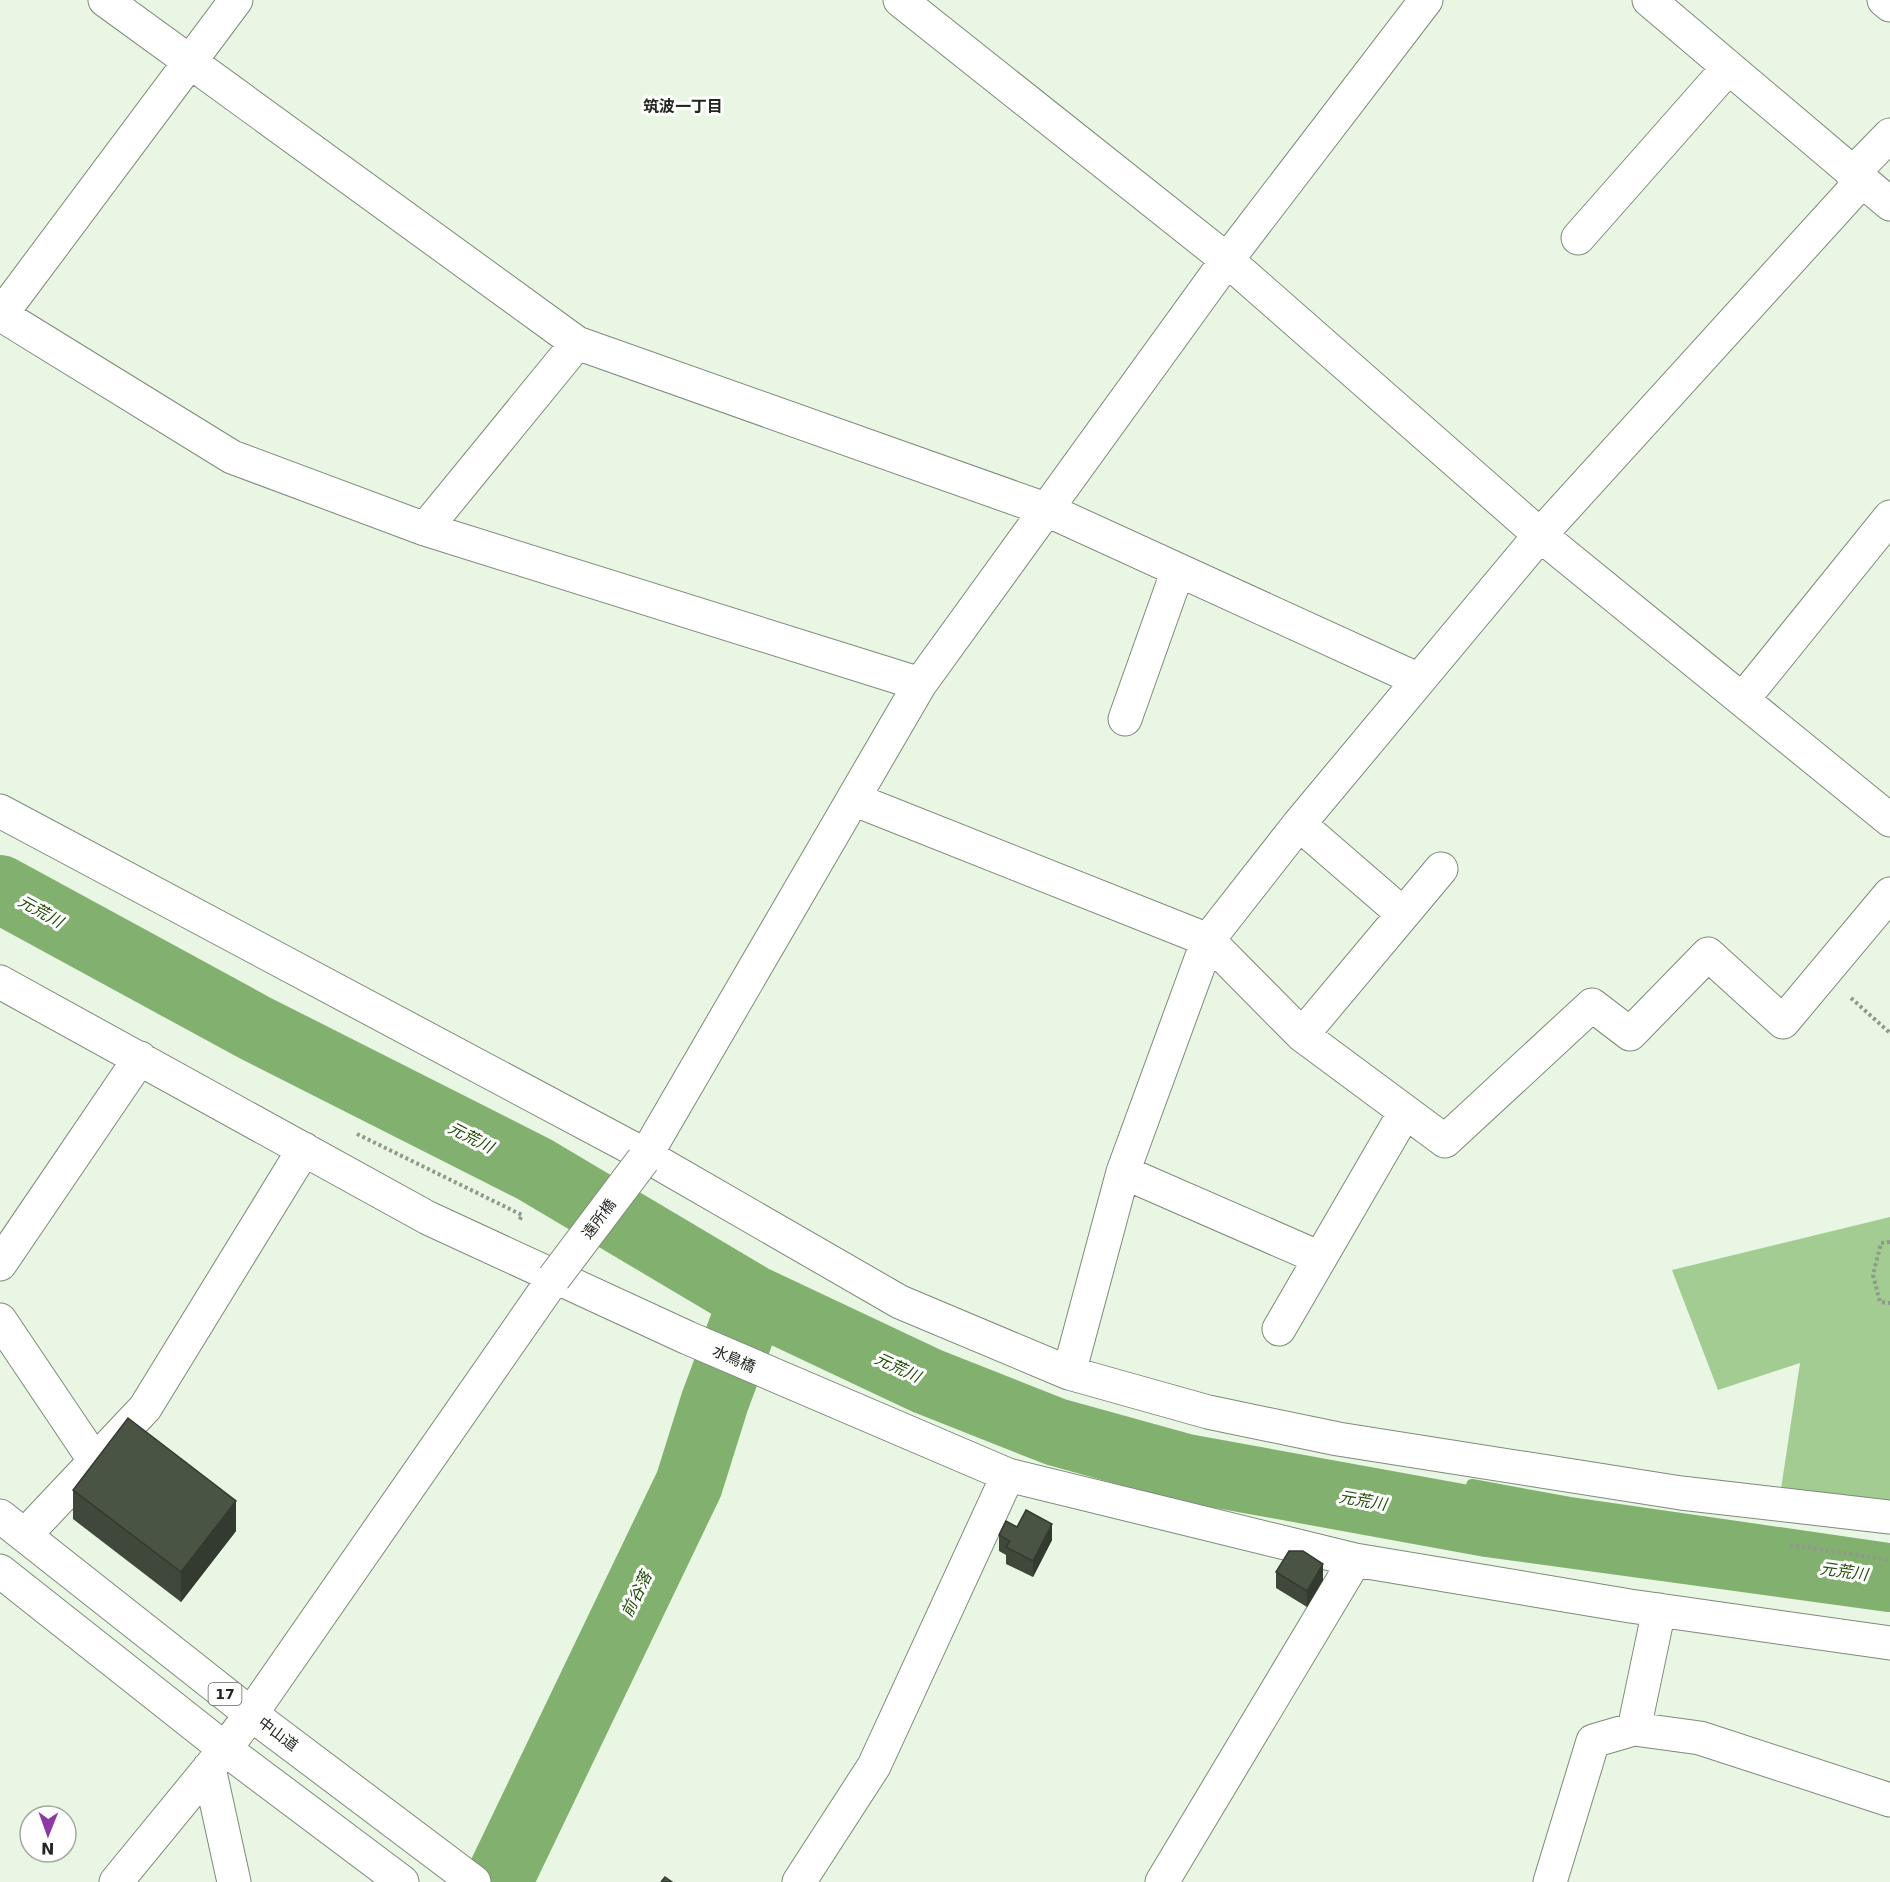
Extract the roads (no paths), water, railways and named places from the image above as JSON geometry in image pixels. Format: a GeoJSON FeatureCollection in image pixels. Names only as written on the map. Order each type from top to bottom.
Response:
{"type":"FeatureCollection","features":[{"type":"Feature","properties":{"kind":"main road"},"geometry":{"type":"LineString","coordinates":[[105,0],[577,343],[1045,508],[1419,680]]}},
{"type":"Feature","properties":{"kind":"main road"},"geometry":{"type":"LineString","coordinates":[[236,0],[0,315],[232,457],[425,529],[920,684]]}},
{"type":"Feature","properties":{"kind":"main road"},"geometry":{"type":"LineString","coordinates":[[900,0],[1227,260],[1540,535],[1890,820]]}},
{"type":"Feature","properties":{"kind":"main road","name":"遠所橋"},"geometry":{"type":"LineString","coordinates":[[116,1882],[251,1714],[555,1278],[644,1158],[920,684],[1045,508],[1227,260],[1426,0]]}},
{"type":"Feature","properties":{"kind":"main road"},"geometry":{"type":"LineString","coordinates":[[1649,0],[1890,204]]}},
{"type":"Feature","properties":{"kind":"main road"},"geometry":{"type":"LineString","coordinates":[[1884,0],[1890,5]]}},
{"type":"Feature","properties":{"kind":"main road"},"geometry":{"type":"LineString","coordinates":[[1578,238],[1728,68]]}},
{"type":"Feature","properties":{"kind":"main road"},"geometry":{"type":"LineString","coordinates":[[1070,1373],[1123,1172],[1208,940],[1299,824],[1540,535],[1857,178],[1890,135]]}},
{"type":"Feature","properties":{"kind":"main road"},"geometry":{"type":"LineString","coordinates":[[425,529],[577,343]]}},
{"type":"Feature","properties":{"kind":"main road"},"geometry":{"type":"LineString","coordinates":[[1743,699],[1890,517]]}},
{"type":"Feature","properties":{"kind":"main road"},"geometry":{"type":"LineString","coordinates":[[1125,719],[1178,570]]}},
{"type":"Feature","properties":{"kind":"main road"},"geometry":{"type":"LineString","coordinates":[[853,799],[1208,940],[1302,1035],[1445,1142],[1592,1005],[1630,1034],[1708,954],[1783,1022],[1890,894]]}},
{"type":"Feature","properties":{"kind":"main road"},"geometry":{"type":"LineString","coordinates":[[0,811],[644,1158],[900,1302],[1070,1373],[1208,1412],[1338,1439],[1681,1493],[1890,1517]]}},
{"type":"Feature","properties":{"kind":"main road"},"geometry":{"type":"LineString","coordinates":[[1299,824],[1403,914]]}},
{"type":"Feature","properties":{"kind":"main road"},"geometry":{"type":"LineString","coordinates":[[1302,1035],[1441,869]]}},
{"type":"Feature","properties":{"kind":"main road","name":"水鳥橋"},"geometry":{"type":"LineString","coordinates":[[0,982],[428,1218],[688,1338],[1008,1475],[1355,1560],[1659,1610],[1890,1643]]}},
{"type":"Feature","properties":{"kind":"main road"},"geometry":{"type":"LineString","coordinates":[[0,1264],[140,1058]]}},
{"type":"Feature","properties":{"kind":"main road"},"geometry":{"type":"LineString","coordinates":[[1279,1329],[1405,1112]]}},
{"type":"Feature","properties":{"kind":"main road"},"geometry":{"type":"LineString","coordinates":[[12,1525],[95,1461],[145,1408],[304,1149]]}},
{"type":"Feature","properties":{"kind":"main road"},"geometry":{"type":"LineString","coordinates":[[1123,1172],[1320,1258]]}},
{"type":"Feature","properties":{"kind":"main road"},"geometry":{"type":"LineString","coordinates":[[0,1320],[95,1461]]}},
{"type":"Feature","properties":{"kind":"main road"},"geometry":{"type":"LineString","coordinates":[[799,1882],[874,1766],[1008,1475]]}},
{"type":"Feature","properties":{"kind":"main road","name":"中山道"},"geometry":{"type":"LineString","coordinates":[[12,1525],[251,1714],[464,1874]]}},
{"type":"Feature","properties":{"kind":"main road"},"geometry":{"type":"LineString","coordinates":[[1162,1882],[1355,1560]]}},
{"type":"Feature","properties":{"kind":"main road"},"geometry":{"type":"LineString","coordinates":[[0,1571],[217,1759],[402,1882]]}},
{"type":"Feature","properties":{"kind":"main road"},"geometry":{"type":"LineString","coordinates":[[1634,1729],[1659,1610]]}},
{"type":"Feature","properties":{"kind":"main road"},"geometry":{"type":"LineString","coordinates":[[1550,1882],[1593,1741],[1634,1729],[1700,1738],[1890,1800]]}},
{"type":"Feature","properties":{"kind":"main road"},"geometry":{"type":"LineString","coordinates":[[217,1759],[234,1882]]}},
{"type":"Feature","properties":{"kind":"waterway","name":"元荒川"},"geometry":{"type":"LineString","coordinates":[[0,889],[255,1028],[534,1169],[753,1299],[927,1381],[1056,1432],[1186,1468],[1488,1523],[1890,1578]]}},
{"type":"Feature","properties":{"kind":"waterway","name":"前谷落"},"geometry":{"type":"LineString","coordinates":[[498,1882],[689,1484],[715,1401],[753,1299]]}},
{"type":"Feature","properties":{"kind":"waterway"},"geometry":{"type":"LineString","coordinates":[[1472,1485],[1570,1503],[1890,1549]]}},
{"type":"Feature","properties":{"kind":"district","name":"筑波一丁目"},"geometry":{"type":"Point","coordinates":[683,106]}}]}
